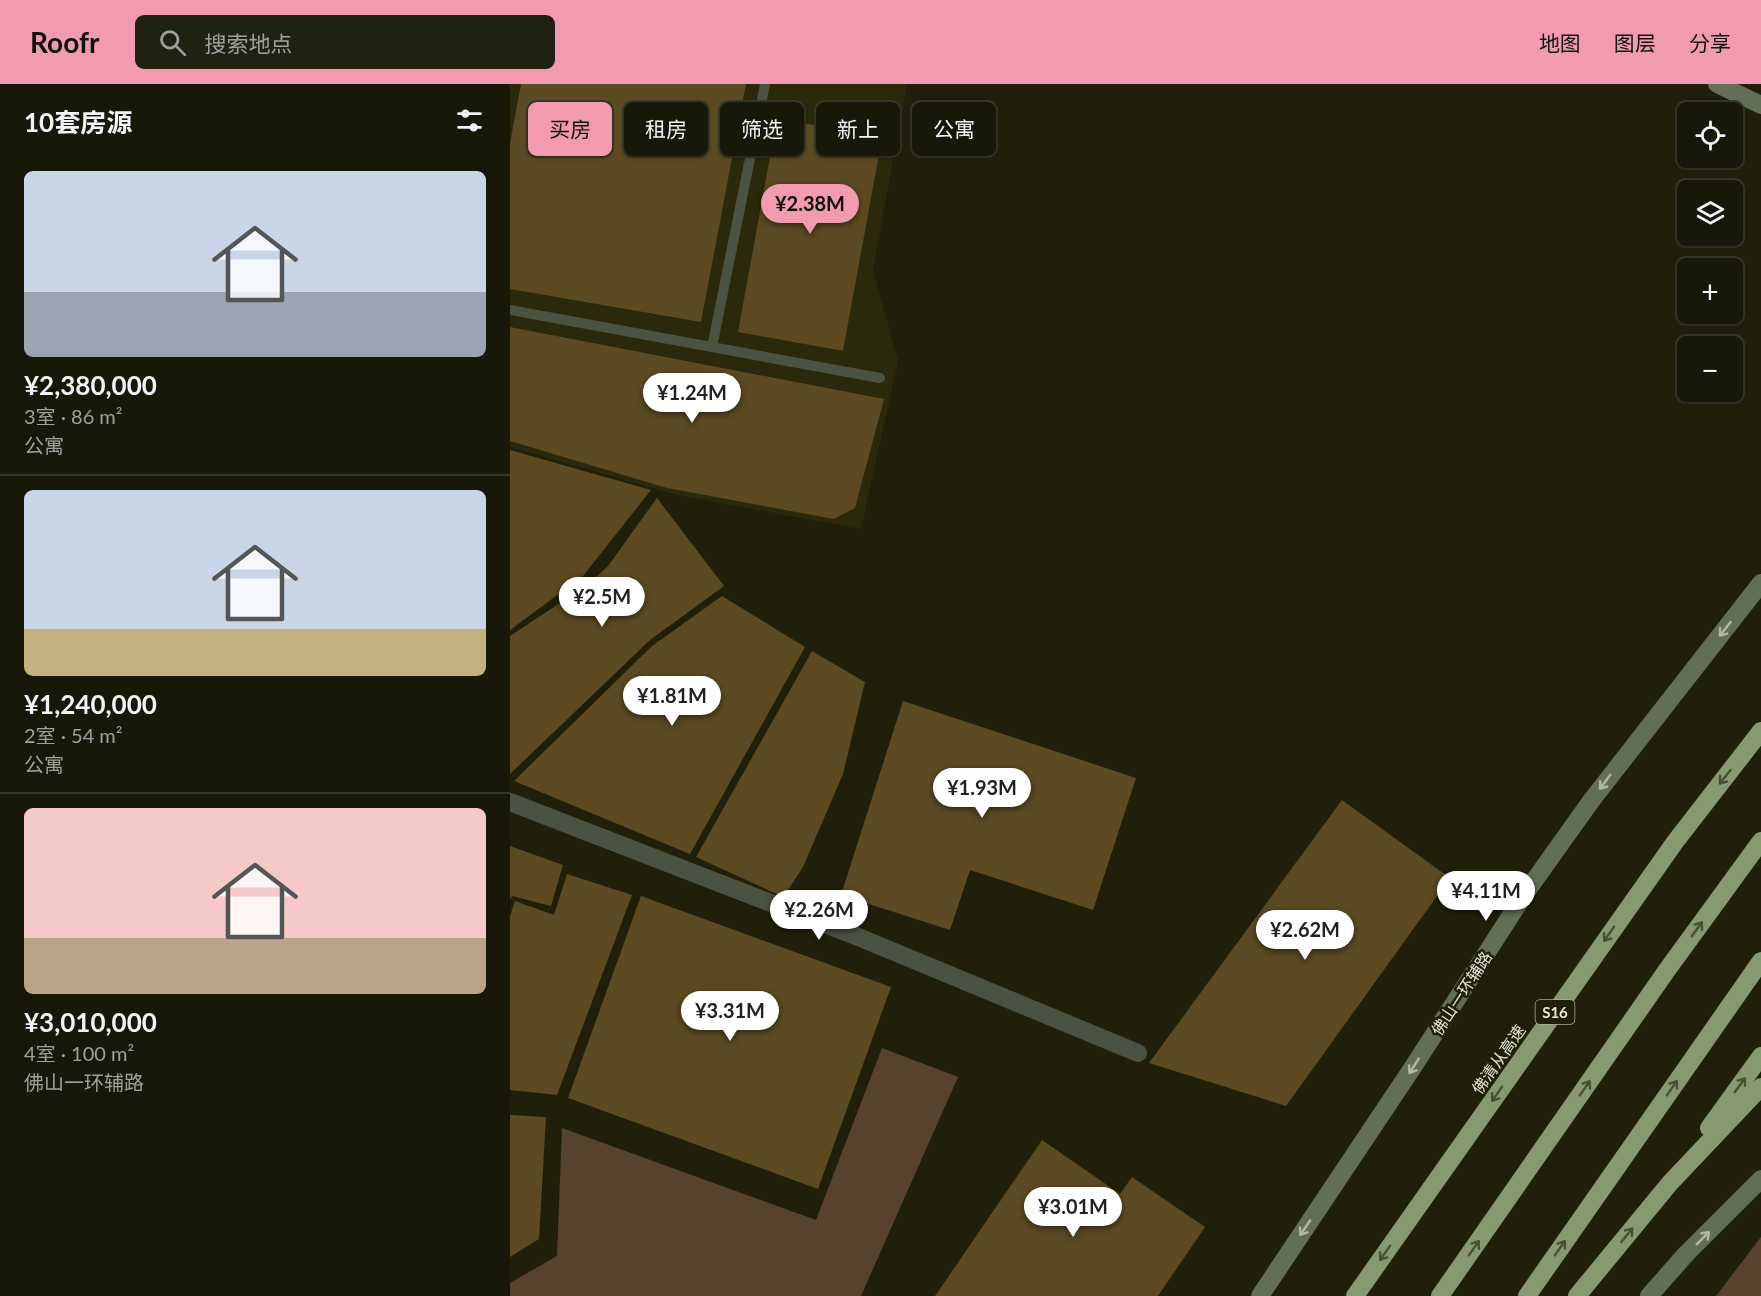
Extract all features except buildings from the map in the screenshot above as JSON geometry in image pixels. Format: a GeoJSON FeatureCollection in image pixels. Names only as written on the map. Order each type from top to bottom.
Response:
{"type":"FeatureCollection","features":[{"type":"Feature","properties":{"kind":"highway","name":"佛清从高速"},"geometry":{"type":"LineString","coordinates":[[1355,1296],[1682,833],[1761,731]]}},
{"type":"Feature","properties":{"kind":"highway"},"geometry":{"type":"LineString","coordinates":[[1440,1296],[1667,970],[1761,841]]}},
{"type":"Feature","properties":{"kind":"highway"},"geometry":{"type":"LineString","coordinates":[[1527,1296],[1761,961]]}},
{"type":"Feature","properties":{"kind":"highway"},"geometry":{"type":"LineString","coordinates":[[1577,1296],[1670,1183],[1761,1056]]}},
{"type":"Feature","properties":{"kind":"highway"},"geometry":{"type":"LineString","coordinates":[[1670,1183],[1761,1087]]}},
{"type":"Feature","properties":{"kind":"main road"},"geometry":{"type":"LineString","coordinates":[[1717,84],[1761,105]]}},
{"type":"Feature","properties":{"kind":"main road","name":"佛山一环辅路"},"geometry":{"type":"LineString","coordinates":[[1260,1296],[1531,886],[1590,801],[1761,583]]}},
{"type":"Feature","properties":{"kind":"main road"},"geometry":{"type":"LineString","coordinates":[[1649,1296],[1686,1254],[1761,1179]]}},
{"type":"Feature","properties":{"kind":"street"},"geometry":{"type":"LineString","coordinates":[[510,802],[856,936],[1138,1053]]}},
{"type":"Feature","properties":{"kind":"lane"},"geometry":{"type":"LineString","coordinates":[[712,347],[765,84]]}},
{"type":"Feature","properties":{"kind":"lane"},"geometry":{"type":"LineString","coordinates":[[510,310],[880,378]]}},
{"type":"Feature","properties":{"kind":"shaded area"},"geometry":{"type":"Polygon","coordinates":[[[510,84],[907,84],[900,122],[900,102],[816,102],[816,156],[894,156],[873,270],[898,361],[861,529],[677,495],[510,447],[510,84]]]}},
{"type":"Feature","properties":{"kind":"shaded area"},"geometry":{"type":"Polygon","coordinates":[[[882,1048],[958,1077],[861,1296],[510,1296],[510,1283],[557,1256],[562,1128],[816,1220],[882,1048]]]}},
{"type":"Feature","properties":{"kind":"shaded area"},"geometry":{"type":"Polygon","coordinates":[[[1761,1237],[1761,1296],[1716,1296],[1761,1237]]]}}]}
